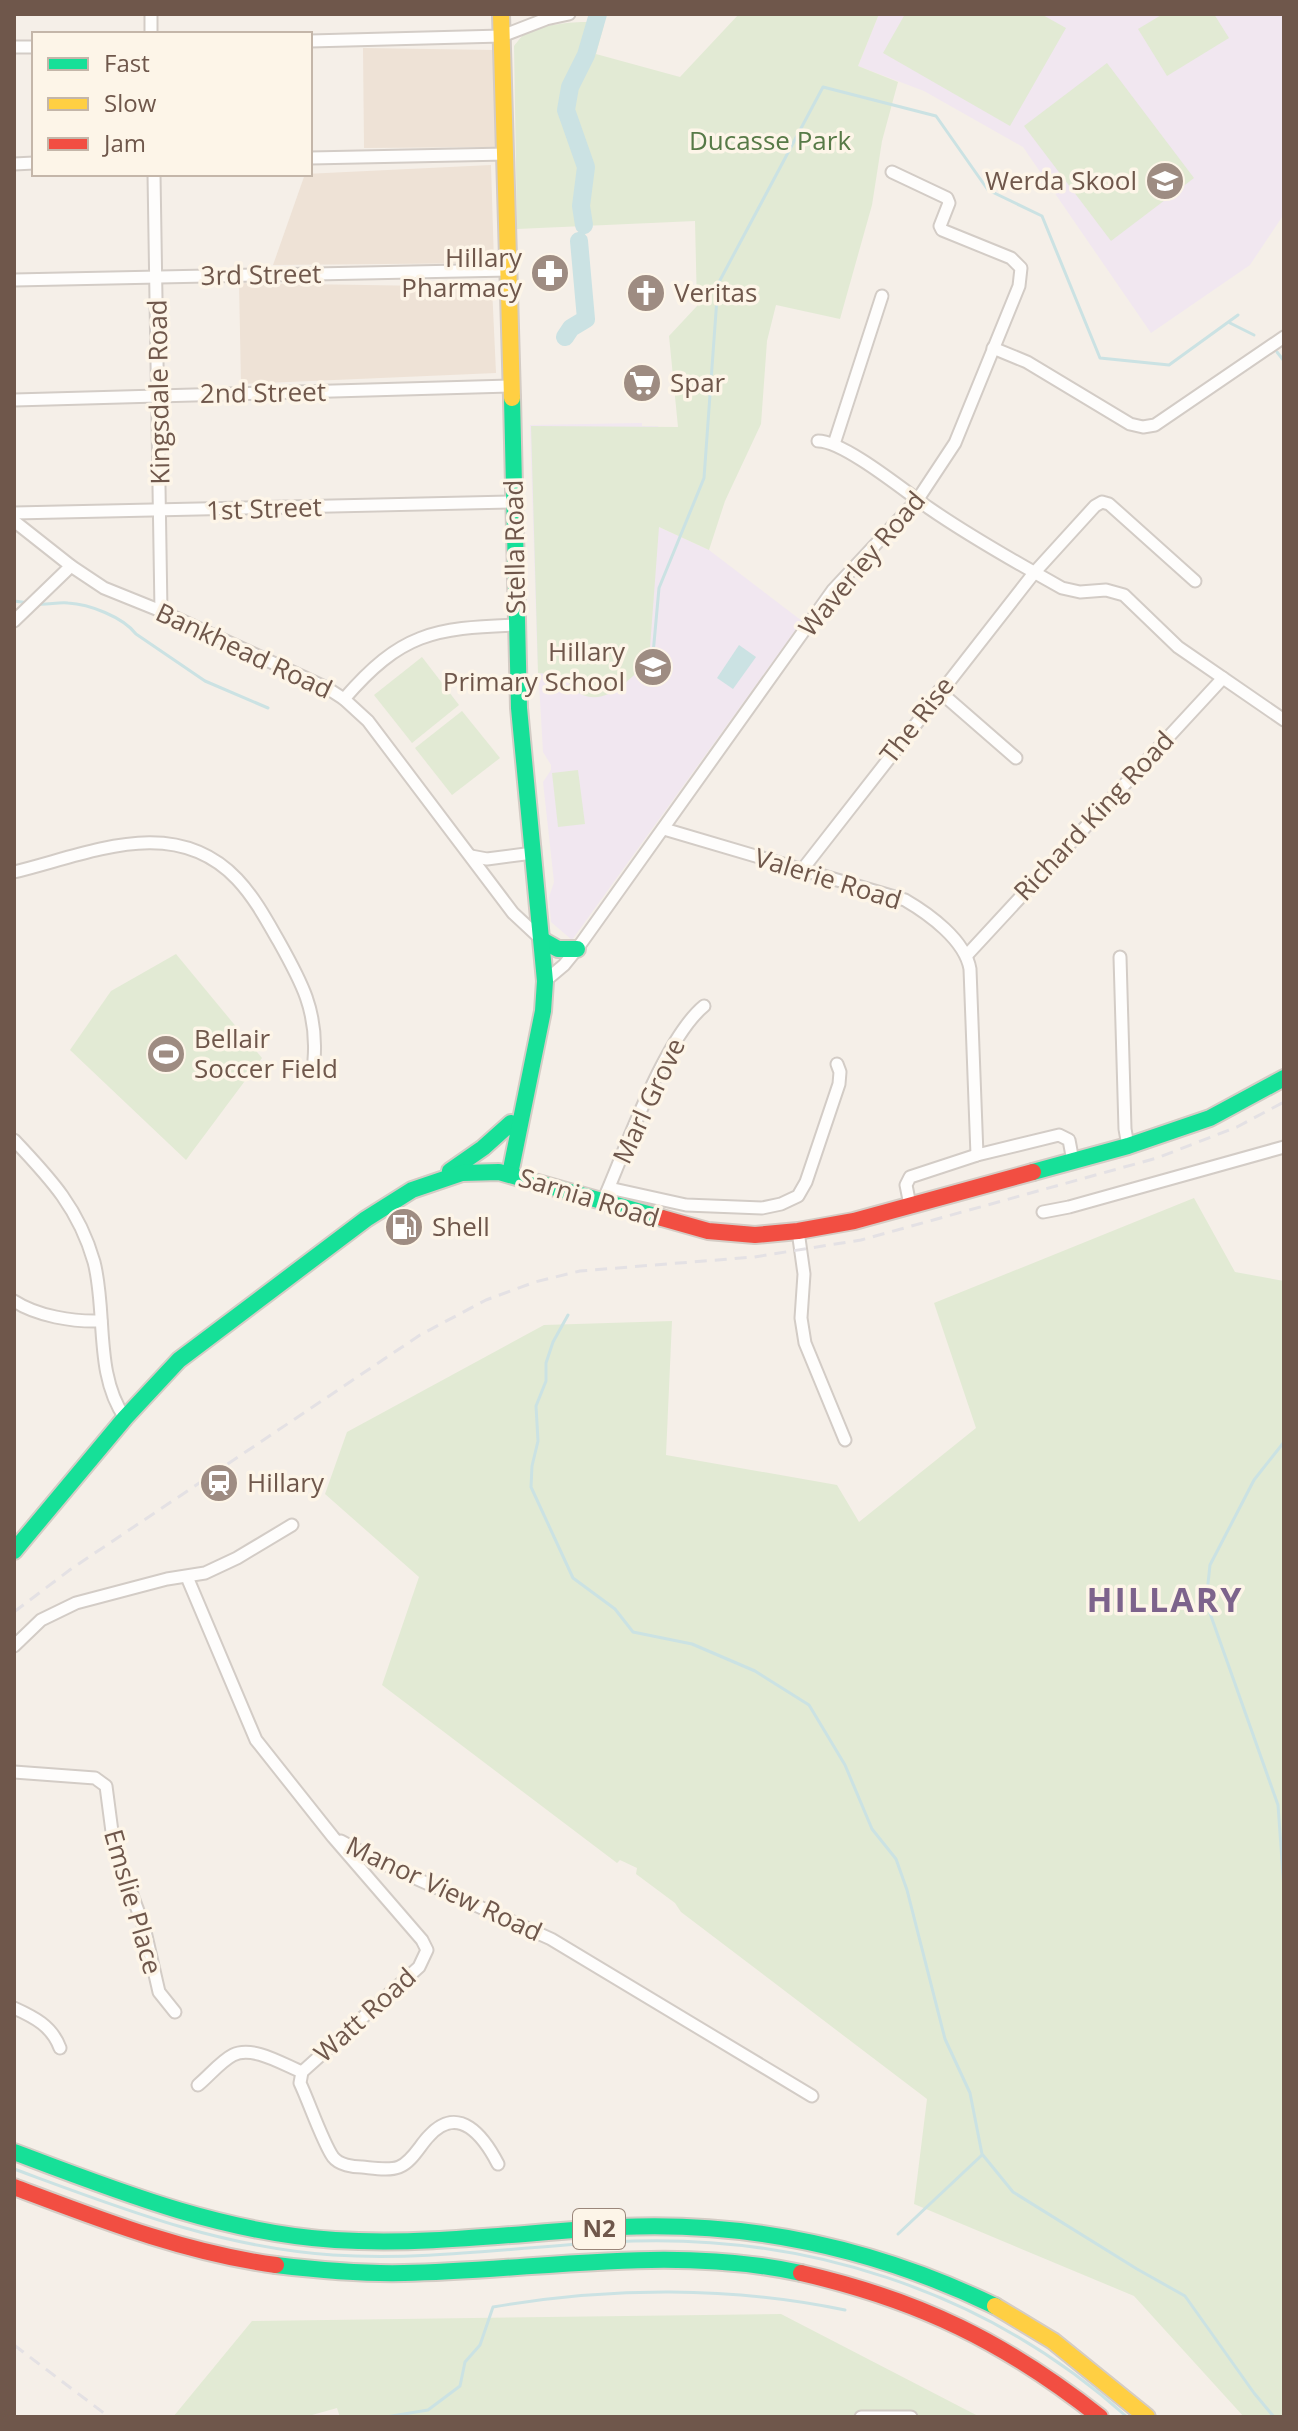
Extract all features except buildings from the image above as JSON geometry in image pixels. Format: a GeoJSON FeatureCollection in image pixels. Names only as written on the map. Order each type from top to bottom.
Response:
{"type":"FeatureCollection","features":[{"type":"Feature","properties":{"kind":"main road","name":"Stella Road"},"geometry":{"type":"LineString","coordinates":[[501,14],[519,708],[545,981],[543,1011],[529,1078],[504,1173]]}},
{"type":"Feature","properties":{"kind":"main road"},"geometry":{"type":"LineString","coordinates":[[542,940],[558,949],[577,949]]}},
{"type":"Feature","properties":{"kind":"main road","name":"Stella Road"},"geometry":{"type":"LineString","coordinates":[[504,1173],[511,1123],[529,1078]]}},
{"type":"Feature","properties":{"kind":"main road","name":"Sarnia Road"},"geometry":{"type":"LineString","coordinates":[[14,1551],[125,1418],[179,1360],[366,1219],[398,1197],[438,1178],[470,1171],[504,1173],[606,1195],[708,1231],[755,1235],[798,1231],[854,1221],[1128,1146],[1210,1118],[1284,1078]]}},
{"type":"Feature","properties":{"kind":"main road"},"geometry":{"type":"LineString","coordinates":[[438,1178],[483,1148],[511,1123]]}},
{"type":"Feature","properties":{"kind":"main road","name":"N2"},"geometry":{"type":"LineString","coordinates":[[14,2152],[172,2209],[240,2227],[288,2235],[334,2240],[406,2240],[678,2226],[762,2232],[819,2242],[913,2270],[1008,2314],[1050,2339],[1150,2417]]}},
{"type":"Feature","properties":{"kind":"main road","name":"N2"},"geometry":{"type":"LineString","coordinates":[[14,2187],[189,2248],[279,2266],[405,2273],[637,2258],[711,2259],[786,2268],[896,2298],[977,2333],[1057,2383],[1100,2417]]}},
{"type":"Feature","properties":{"kind":"main road"},"geometry":{"type":"LineString","coordinates":[[896,2298],[994,2356],[1079,2417]]}},
{"type":"Feature","properties":{"kind":"street"},"geometry":{"type":"LineString","coordinates":[[312,41],[502,36],[546,19],[569,14]]}},
{"type":"Feature","properties":{"kind":"street"},"geometry":{"type":"LineString","coordinates":[[312,158],[507,154]]}},
{"type":"Feature","properties":{"kind":"street","name":"Waverley Road"},"geometry":{"type":"LineString","coordinates":[[545,981],[577,949],[833,590],[918,499],[955,443],[1019,286],[1019,264],[942,230],[940,224],[949,203],[947,198],[892,172]]}},
{"type":"Feature","properties":{"kind":"street","name":"Kingsdale Road"},"geometry":{"type":"LineString","coordinates":[[154,176],[161,611]]}},
{"type":"Feature","properties":{"kind":"street","name":"3rd Street"},"geometry":{"type":"LineString","coordinates":[[14,280],[509,270]]}},
{"type":"Feature","properties":{"kind":"street"},"geometry":{"type":"LineString","coordinates":[[834,444],[882,296]]}},
{"type":"Feature","properties":{"kind":"street"},"geometry":{"type":"LineString","coordinates":[[993,348],[1027,362],[1130,424],[1143,427],[1155,425],[1284,337]]}},
{"type":"Feature","properties":{"kind":"street","name":"2nd Street"},"geometry":{"type":"LineString","coordinates":[[14,400],[512,386]]}},
{"type":"Feature","properties":{"kind":"street"},"geometry":{"type":"LineString","coordinates":[[818,441],[834,444],[1034,573],[1070,591],[1106,590],[1124,595],[1178,647],[1284,720]]}},
{"type":"Feature","properties":{"kind":"street","name":"1st Street"},"geometry":{"type":"LineString","coordinates":[[14,513],[514,502]]}},
{"type":"Feature","properties":{"kind":"street","name":"The Rise"},"geometry":{"type":"LineString","coordinates":[[802,870],[939,691],[1034,573],[1095,506],[1102,502],[1109,504],[1195,581]]}},
{"type":"Feature","properties":{"kind":"street","name":"Bankhead Road"},"geometry":{"type":"LineString","coordinates":[[14,521],[104,588],[295,672],[344,699],[368,721],[513,913],[542,940]]}},
{"type":"Feature","properties":{"kind":"street"},"geometry":{"type":"LineString","coordinates":[[18,618],[71,566]]}},
{"type":"Feature","properties":{"kind":"street"},"geometry":{"type":"LineString","coordinates":[[344,699],[378,663],[416,640],[450,629],[516,625]]}},
{"type":"Feature","properties":{"kind":"street","name":"Richard King Road"},"geometry":{"type":"LineString","coordinates":[[967,955],[1223,678]]}},
{"type":"Feature","properties":{"kind":"street"},"geometry":{"type":"LineString","coordinates":[[939,691],[1016,758]]}},
{"type":"Feature","properties":{"kind":"street","name":"Valerie Road"},"geometry":{"type":"LineString","coordinates":[[664,829],[905,900],[928,915],[967,955]]}},
{"type":"Feature","properties":{"kind":"street"},"geometry":{"type":"LineString","coordinates":[[14,872],[124,845],[159,841],[183,845],[206,855],[224,867],[250,894],[296,973],[315,1025],[314,1060]]}},
{"type":"Feature","properties":{"kind":"street"},"geometry":{"type":"LineString","coordinates":[[471,856],[487,859],[533,853]]}},
{"type":"Feature","properties":{"kind":"street"},"geometry":{"type":"LineString","coordinates":[[967,955],[977,1155]]}},
{"type":"Feature","properties":{"kind":"street"},"geometry":{"type":"LineString","coordinates":[[1120,957],[1128,1146]]}},
{"type":"Feature","properties":{"kind":"street","name":"Marl Grove"},"geometry":{"type":"LineString","coordinates":[[606,1195],[669,1052],[687,1022],[704,1006]]}},
{"type":"Feature","properties":{"kind":"street"},"geometry":{"type":"LineString","coordinates":[[606,1195],[686,1205],[707,1203],[762,1208],[789,1200],[803,1189],[811,1167],[839,1084],[837,1064]]}},
{"type":"Feature","properties":{"kind":"street"},"geometry":{"type":"LineString","coordinates":[[910,1205],[906,1185],[910,1177],[977,1155],[1059,1135],[1069,1140],[1073,1161]]}},
{"type":"Feature","properties":{"kind":"street"},"geometry":{"type":"LineString","coordinates":[[14,1140],[60,1190],[82,1230],[94,1264],[111,1393],[125,1418]]}},
{"type":"Feature","properties":{"kind":"street"},"geometry":{"type":"LineString","coordinates":[[1043,1212],[1284,1147]]}},
{"type":"Feature","properties":{"kind":"street"},"geometry":{"type":"LineString","coordinates":[[798,1231],[804,1274],[801,1318],[805,1343],[845,1440]]}},
{"type":"Feature","properties":{"kind":"street"},"geometry":{"type":"LineString","coordinates":[[14,1301],[56,1316],[101,1321]]}},
{"type":"Feature","properties":{"kind":"street"},"geometry":{"type":"LineString","coordinates":[[14,1646],[41,1620],[76,1603],[167,1579],[205,1573],[292,1525]]}},
{"type":"Feature","properties":{"kind":"street","name":"Manor View Road"},"geometry":{"type":"LineString","coordinates":[[187,1577],[250,1730],[333,1837],[386,1865],[551,1939],[812,2096]]}},
{"type":"Feature","properties":{"kind":"street","name":"Emslie Place"},"geometry":{"type":"LineString","coordinates":[[14,1772],[95,1778],[106,1786],[114,1847],[144,1927],[159,1992],[175,2012]]}},
{"type":"Feature","properties":{"kind":"street","name":"Watt Road"},"geometry":{"type":"LineString","coordinates":[[333,1837],[422,1940],[427,1950],[419,1967],[302,2072],[300,2083],[333,2157],[338,2162],[359,2167],[396,2169],[408,2161],[437,2128],[453,2122],[468,2125],[474,2130],[498,2164]]}},
{"type":"Feature","properties":{"kind":"street"},"geometry":{"type":"LineString","coordinates":[[14,2008],[46,2025],[56,2036],[60,2048]]}},
{"type":"Feature","properties":{"kind":"street"},"geometry":{"type":"LineString","coordinates":[[198,2085],[237,2053],[263,2056],[302,2072]]}},
{"type":"Feature","properties":{"kind":"street"},"geometry":{"type":"LineString","coordinates":[[861,2417],[911,2417]]}},
{"type":"Feature","properties":{"kind":"shaded area","name":"Werda Skool"},"geometry":{"type":"Polygon","coordinates":[[[879,14],[1284,14],[1284,214],[1250,265],[1151,333],[1023,147],[924,91],[858,66],[879,14]]]}},
{"type":"Feature","properties":{"kind":"shaded area"},"geometry":{"type":"Polygon","coordinates":[[[363,48],[495,50],[496,147],[364,148],[363,48]]]}},
{"type":"Feature","properties":{"kind":"shaded area"},"geometry":{"type":"Polygon","coordinates":[[[491,165],[494,263],[273,265],[304,176],[491,165]]]}},
{"type":"Feature","properties":{"kind":"shaded area"},"geometry":{"type":"Polygon","coordinates":[[[239,283],[492,287],[496,373],[241,384],[239,283]]]}},
{"type":"Feature","properties":{"kind":"shaded area","name":"Hillary Primary School"},"geometry":{"type":"Polygon","coordinates":[[[642,423],[642,426],[658,426],[659,527],[709,550],[802,621],[572,940],[551,922],[549,897],[554,882],[543,782],[551,765],[543,752],[530,425],[642,423]]]}},
{"type":"Feature","properties":{"kind":"green space","name":"Ducasse Park"},"geometry":{"type":"Polygon","coordinates":[[[739,14],[879,14],[858,66],[898,82],[882,141],[872,205],[840,319],[776,305],[767,341],[761,424],[725,501],[709,550],[659,527],[649,661],[618,689],[599,697],[589,697],[579,693],[561,675],[538,673],[531,426],[678,427],[669,336],[697,306],[695,221],[517,229],[514,46],[525,33],[534,29],[566,23],[598,23],[604,25],[596,54],[680,77],[739,14]]]}},
{"type":"Feature","properties":{"kind":"green space"},"geometry":{"type":"Polygon","coordinates":[[[905,14],[1041,14],[1066,28],[1010,126],[883,53],[905,14]]]}},
{"type":"Feature","properties":{"kind":"green space"},"geometry":{"type":"Polygon","coordinates":[[[1163,14],[1214,14],[1229,38],[1167,76],[1138,29],[1163,14]]]}},
{"type":"Feature","properties":{"kind":"green space"},"geometry":{"type":"Polygon","coordinates":[[[1107,63],[1194,178],[1111,241],[1024,126],[1107,63]]]}},
{"type":"Feature","properties":{"kind":"green space"},"geometry":{"type":"Polygon","coordinates":[[[422,657],[459,705],[412,743],[374,695],[422,657]]]}},
{"type":"Feature","properties":{"kind":"green space"},"geometry":{"type":"Polygon","coordinates":[[[462,711],[500,758],[452,795],[415,748],[462,711]]]}},
{"type":"Feature","properties":{"kind":"green space"},"geometry":{"type":"Polygon","coordinates":[[[578,770],[585,824],[558,827],[552,773],[578,770]]]}},
{"type":"Feature","properties":{"kind":"green space","name":"Bellair Soccer Field"},"geometry":{"type":"Polygon","coordinates":[[[176,954],[262,1058],[186,1160],[70,1050],[111,991],[176,954]]]}},
{"type":"Feature","properties":{"kind":"green space"},"geometry":{"type":"Polygon","coordinates":[[[1194,1198],[1235,1272],[1284,1281],[1284,2417],[1244,2417],[1134,2296],[914,2204],[927,2099],[681,1912],[675,1903],[636,1874],[637,1868],[620,1860],[617,1863],[382,1685],[419,1577],[325,1494],[347,1432],[544,1325],[672,1321],[666,1455],[837,1485],[859,1522],[976,1428],[934,1303],[1194,1198]]]}},
{"type":"Feature","properties":{"kind":"green space"},"geometry":{"type":"Polygon","coordinates":[[[781,2314],[980,2417],[340,2417],[337,2408],[305,2417],[173,2417],[252,2321],[781,2314]]]}},
{"type":"Feature","properties":{"kind":"water"},"geometry":{"type":"Polygon","coordinates":[[[739,645],[756,657],[733,689],[717,678],[739,645]]]}},
{"type":"Feature","properties":{"kind":"waterway"},"geometry":{"type":"LineString","coordinates":[[584,225],[581,206],[586,167],[566,110],[570,87],[586,55],[598,14]]}},
{"type":"Feature","properties":{"kind":"waterway"},"geometry":{"type":"LineString","coordinates":[[652,665],[659,588],[704,478],[718,284],[823,87],[936,116],[988,190],[1042,216],[1100,358],[1169,365],[1238,315]]}},
{"type":"Feature","properties":{"kind":"waterway"},"geometry":{"type":"LineString","coordinates":[[565,337],[571,328],[586,319],[579,241]]}},
{"type":"Feature","properties":{"kind":"waterway"},"geometry":{"type":"LineString","coordinates":[[1230,323],[1254,335]]}},
{"type":"Feature","properties":{"kind":"waterway"},"geometry":{"type":"LineString","coordinates":[[1277,352],[1284,361]]}},
{"type":"Feature","properties":{"kind":"waterway"},"geometry":{"type":"LineString","coordinates":[[14,601],[29,603]]}},
{"type":"Feature","properties":{"kind":"waterway"},"geometry":{"type":"LineString","coordinates":[[37,604],[76,604],[105,612],[205,681],[268,708]]}},
{"type":"Feature","properties":{"kind":"waterway"},"geometry":{"type":"LineString","coordinates":[[568,1315],[553,1342],[546,1363],[546,1381],[536,1406],[538,1441],[531,1487],[573,1578],[615,1609],[633,1632],[692,1644],[755,1671],[809,1705],[845,1765],[872,1829],[896,1859],[907,1890],[945,2039],[970,2093],[982,2154],[1013,2192],[1185,2296],[1274,2417]]}},
{"type":"Feature","properties":{"kind":"waterway"},"geometry":{"type":"LineString","coordinates":[[1284,1442],[1254,1480],[1210,1565],[1206,1602],[1278,1805],[1284,1889]]}},
{"type":"Feature","properties":{"kind":"waterway"},"geometry":{"type":"LineString","coordinates":[[898,2234],[982,2155]]}},
{"type":"Feature","properties":{"kind":"waterway"},"geometry":{"type":"LineString","coordinates":[[14,2169],[170,2224],[291,2251],[402,2256],[610,2242],[681,2241],[751,2247],[820,2259],[886,2277],[951,2302],[1013,2334],[1072,2372],[1127,2417]]}},
{"type":"Feature","properties":{"kind":"waterway"},"geometry":{"type":"LineString","coordinates":[[386,2417],[428,2410],[460,2386],[465,2362],[480,2345],[493,2307],[581,2296],[670,2292],[758,2297],[845,2310]]}},
{"type":"Feature","properties":{"kind":"railway"},"geometry":{"type":"LineString","coordinates":[[14,1612],[71,1569],[420,1335],[486,1300],[535,1282],[580,1271],[754,1257],[861,1240],[1157,1158],[1237,1127],[1284,1102]]}},
{"type":"Feature","properties":{"kind":"railway"},"geometry":{"type":"LineString","coordinates":[[14,2345],[109,2417]]}},
{"type":"Feature","properties":{"kind":"traffic: fast"},"geometry":{"type":"LineString","coordinates":[[510,1174],[543,1011],[545,981],[519,708],[512,398]]}},
{"type":"Feature","properties":{"kind":"traffic: fast"},"geometry":{"type":"LineString","coordinates":[[542,940],[558,949],[577,949]]}},
{"type":"Feature","properties":{"kind":"traffic: fast"},"geometry":{"type":"LineString","coordinates":[[1033,1172],[1128,1146],[1210,1118],[1284,1078]]}},
{"type":"Feature","properties":{"kind":"traffic: fast"},"geometry":{"type":"LineString","coordinates":[[450,1171],[511,1123]]}},
{"type":"Feature","properties":{"kind":"traffic: fast"},"geometry":{"type":"LineString","coordinates":[[14,1551],[125,1418],[179,1360],[366,1219],[412,1190],[462,1173],[499,1172],[662,1218]]}},
{"type":"Feature","properties":{"kind":"traffic: fast"},"geometry":{"type":"LineString","coordinates":[[14,2152],[171,2208],[293,2236],[406,2241],[619,2227],[717,2229],[765,2234],[859,2254],[950,2286],[995,2306]]}},
{"type":"Feature","properties":{"kind":"traffic: fast"},"geometry":{"type":"LineString","coordinates":[[276,2265],[404,2273],[602,2261],[702,2260],[801,2273]]}},
{"type":"Feature","properties":{"kind":"traffic: slow"},"geometry":{"type":"LineString","coordinates":[[501,14],[512,398]]}},
{"type":"Feature","properties":{"kind":"traffic: slow"},"geometry":{"type":"LineString","coordinates":[[995,2306],[1053,2341],[1147,2417]]}},
{"type":"Feature","properties":{"kind":"traffic: jam"},"geometry":{"type":"LineString","coordinates":[[662,1218],[708,1231],[755,1235],[798,1231],[854,1221],[1033,1172]]}},
{"type":"Feature","properties":{"kind":"traffic: jam"},"geometry":{"type":"LineString","coordinates":[[14,2187],[110,2223],[176,2243],[242,2260],[276,2265]]}},
{"type":"Feature","properties":{"kind":"traffic: jam"},"geometry":{"type":"LineString","coordinates":[[801,2273],[884,2296],[959,2327],[1030,2367],[1100,2417]]}},
{"type":"Feature","properties":{"kind":"place","name":"Werda Skool"},"geometry":{"type":"Point","coordinates":[1165,181]}},
{"type":"Feature","properties":{"kind":"place","name":"Hillary Pharmacy"},"geometry":{"type":"Point","coordinates":[550,273]}},
{"type":"Feature","properties":{"kind":"place","name":"Veritas"},"geometry":{"type":"Point","coordinates":[646,293]}},
{"type":"Feature","properties":{"kind":"place","name":"Spar"},"geometry":{"type":"Point","coordinates":[642,383]}},
{"type":"Feature","properties":{"kind":"place","name":"Hillary Primary School"},"geometry":{"type":"Point","coordinates":[653,667]}},
{"type":"Feature","properties":{"kind":"place","name":"Bellair Soccer Field"},"geometry":{"type":"Point","coordinates":[166,1054]}},
{"type":"Feature","properties":{"kind":"place","name":"Shell"},"geometry":{"type":"Point","coordinates":[404,1227]}},
{"type":"Feature","properties":{"kind":"place","name":"Hillary"},"geometry":{"type":"Point","coordinates":[219,1483]}},
{"type":"Feature","properties":{"kind":"district","name":"HILLARY"},"geometry":{"type":"Point","coordinates":[1165,1600]}}]}
